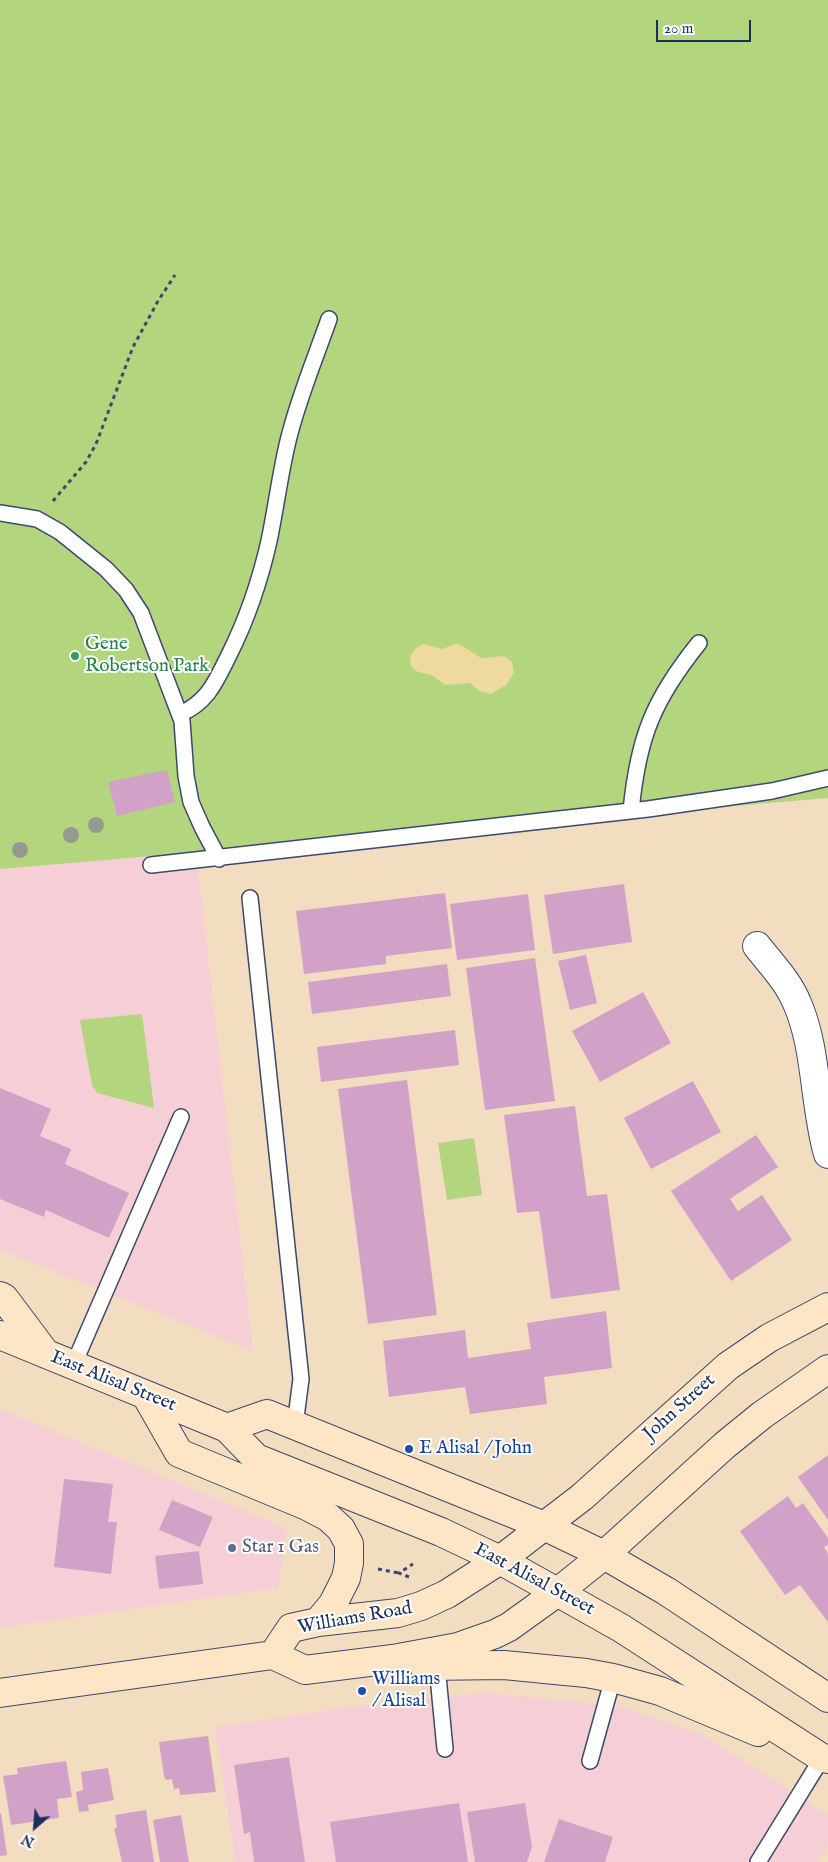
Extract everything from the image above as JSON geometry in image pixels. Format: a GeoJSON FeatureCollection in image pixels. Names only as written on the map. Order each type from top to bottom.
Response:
{"type":"FeatureCollection","features":[{"type":"Feature","properties":{"kind":"main road"},"geometry":{"type":"LineString","coordinates":[[0,1296],[4,1298],[46,1354]]}},
{"type":"Feature","properties":{"kind":"main road","name":"John Street"},"geometry":{"type":"LineString","coordinates":[[544,1526],[582,1497],[728,1366],[769,1338],[828,1307]]}},
{"type":"Feature","properties":{"kind":"main road","name":"East Alisal Street"},"geometry":{"type":"LineString","coordinates":[[0,1335],[147,1397],[227,1428],[256,1458],[448,1535],[500,1560],[559,1591],[621,1628],[825,1759]]}},
{"type":"Feature","properties":{"kind":"main road"},"geometry":{"type":"LineString","coordinates":[[604,1555],[725,1445],[762,1415],[828,1368]]}},
{"type":"Feature","properties":{"kind":"main road"},"geometry":{"type":"LineString","coordinates":[[147,1397],[179,1453],[307,1506],[328,1518],[341,1530],[349,1544],[346,1578],[333,1604],[318,1622]]}},
{"type":"Feature","properties":{"kind":"main road"},"geometry":{"type":"LineString","coordinates":[[227,1428],[267,1414],[544,1526],[604,1555],[666,1592],[828,1698]]}},
{"type":"Feature","properties":{"kind":"main road","name":"Williams Road"},"geometry":{"type":"LineString","coordinates":[[544,1526],[500,1560],[447,1594],[421,1606],[398,1613],[318,1622],[291,1628],[273,1655],[305,1670],[394,1659],[458,1647],[509,1627],[559,1591],[604,1555]]}},
{"type":"Feature","properties":{"kind":"main road"},"geometry":{"type":"LineString","coordinates":[[0,1693],[273,1655]]}},
{"type":"Feature","properties":{"kind":"main road"},"geometry":{"type":"LineString","coordinates":[[394,1659],[426,1666],[532,1667],[613,1678],[660,1691],[825,1759]]}},
{"type":"Feature","properties":{"kind":"street"},"geometry":{"type":"LineString","coordinates":[[757,946],[785,981],[797,1001],[804,1019],[816,1100],[828,1154]]}},
{"type":"Feature","properties":{"kind":"lane"},"geometry":{"type":"LineString","coordinates":[[180,714],[193,708],[212,690],[252,602],[269,540],[280,475],[293,421],[329,319]]}},
{"type":"Feature","properties":{"kind":"lane"},"geometry":{"type":"LineString","coordinates":[[0,513],[37,519],[85,550],[126,590],[140,613],[152,639],[180,714],[184,733],[187,788],[196,815],[219,859]]}},
{"type":"Feature","properties":{"kind":"lane"},"geometry":{"type":"LineString","coordinates":[[631,811],[641,744],[652,714],[668,685],[699,643]]}},
{"type":"Feature","properties":{"kind":"lane"},"geometry":{"type":"LineString","coordinates":[[151,866],[631,811],[772,791],[828,778]]}},
{"type":"Feature","properties":{"kind":"lane"},"geometry":{"type":"LineString","coordinates":[[250,898],[301,1379],[295,1425]]}},
{"type":"Feature","properties":{"kind":"lane"},"geometry":{"type":"LineString","coordinates":[[73,1366],[181,1116]]}},
{"type":"Feature","properties":{"kind":"lane"},"geometry":{"type":"LineString","coordinates":[[437,1666],[445,1748]]}},
{"type":"Feature","properties":{"kind":"lane"},"geometry":{"type":"LineString","coordinates":[[590,1761],[613,1678]]}},
{"type":"Feature","properties":{"kind":"lane"},"geometry":{"type":"LineString","coordinates":[[758,1862],[825,1759]]}},
{"type":"Feature","properties":{"kind":"path"},"geometry":{"type":"LineString","coordinates":[[37,519],[86,462],[108,416],[133,347],[158,301],[176,275]]}},
{"type":"Feature","properties":{"kind":"path"},"geometry":{"type":"LineString","coordinates":[[399,1573],[413,1564]]}},
{"type":"Feature","properties":{"kind":"path"},"geometry":{"type":"LineString","coordinates":[[370,1567],[399,1573],[415,1580]]}},
{"type":"Feature","properties":{"kind":"shaded area"},"geometry":{"type":"Polygon","coordinates":[[[196,851],[253,1351],[0,1250],[0,869],[196,851]]]}},
{"type":"Feature","properties":{"kind":"shaded area"},"geometry":{"type":"Polygon","coordinates":[[[0,1409],[286,1528],[279,1588],[0,1628],[0,1409]]]}},
{"type":"Feature","properties":{"kind":"shaded area"},"geometry":{"type":"Polygon","coordinates":[[[487,1693],[619,1706],[705,1736],[828,1815],[828,1845],[817,1862],[235,1862],[215,1727],[385,1702],[487,1693]]]}},
{"type":"Feature","properties":{"kind":"green space"},"geometry":{"type":"Polygon","coordinates":[[[0,0],[828,0],[828,798],[0,869],[0,0]]]}},
{"type":"Feature","properties":{"kind":"green space"},"geometry":{"type":"Polygon","coordinates":[[[142,1014],[154,1108],[97,1093],[92,1085],[80,1020],[142,1014]]]}},
{"type":"Feature","properties":{"kind":"green space"},"geometry":{"type":"Polygon","coordinates":[[[474,1138],[482,1195],[447,1200],[438,1143],[474,1138]]]}},
{"type":"Feature","properties":{"kind":"sand"},"geometry":{"type":"Polygon","coordinates":[[[424,644],[442,649],[456,644],[461,645],[481,658],[504,656],[512,662],[514,673],[506,685],[491,694],[479,691],[470,683],[445,685],[432,675],[418,672],[411,667],[412,653],[417,647],[424,644]]]}},
{"type":"Feature","properties":{"kind":"building"},"geometry":{"type":"Polygon","coordinates":[[[167,770],[175,802],[117,816],[108,782],[167,770]]]}},
{"type":"Feature","properties":{"kind":"building"},"geometry":{"type":"Polygon","coordinates":[[[624,884],[632,942],[553,954],[544,895],[624,884]]]}},
{"type":"Feature","properties":{"kind":"building"},"geometry":{"type":"Polygon","coordinates":[[[445,893],[452,948],[386,956],[386,964],[304,974],[296,911],[445,893]]]}},
{"type":"Feature","properties":{"kind":"building"},"geometry":{"type":"Polygon","coordinates":[[[528,894],[535,950],[457,960],[450,904],[528,894]]]}},
{"type":"Feature","properties":{"kind":"building"},"geometry":{"type":"Polygon","coordinates":[[[586,955],[597,1003],[570,1010],[558,961],[586,955]]]}},
{"type":"Feature","properties":{"kind":"building"},"geometry":{"type":"Polygon","coordinates":[[[535,958],[555,1101],[485,1110],[466,968],[535,958]]]}},
{"type":"Feature","properties":{"kind":"building"},"geometry":{"type":"Polygon","coordinates":[[[447,964],[451,996],[312,1014],[308,982],[447,964]]]}},
{"type":"Feature","properties":{"kind":"building"},"geometry":{"type":"Polygon","coordinates":[[[643,992],[671,1043],[600,1082],[572,1031],[643,992]]]}},
{"type":"Feature","properties":{"kind":"building"},"geometry":{"type":"Polygon","coordinates":[[[455,1030],[459,1065],[321,1082],[317,1047],[455,1030]]]}},
{"type":"Feature","properties":{"kind":"building"},"geometry":{"type":"Polygon","coordinates":[[[407,1080],[437,1315],[368,1324],[338,1089],[407,1080]]]}},
{"type":"Feature","properties":{"kind":"building"},"geometry":{"type":"Polygon","coordinates":[[[693,1081],[721,1132],[651,1169],[624,1118],[693,1081]]]}},
{"type":"Feature","properties":{"kind":"building"},"geometry":{"type":"Polygon","coordinates":[[[0,1088],[51,1109],[40,1136],[71,1149],[65,1164],[129,1193],[109,1238],[46,1210],[44,1217],[0,1199],[0,1088]]]}},
{"type":"Feature","properties":{"kind":"building"},"geometry":{"type":"Polygon","coordinates":[[[575,1106],[587,1196],[607,1194],[620,1290],[551,1299],[539,1211],[517,1213],[504,1115],[575,1106]]]}},
{"type":"Feature","properties":{"kind":"building"},"geometry":{"type":"Polygon","coordinates":[[[756,1135],[778,1167],[730,1199],[738,1211],[762,1195],[792,1240],[731,1281],[671,1191],[756,1135]]]}},
{"type":"Feature","properties":{"kind":"building"},"geometry":{"type":"Polygon","coordinates":[[[606,1311],[612,1368],[544,1377],[547,1404],[470,1414],[465,1387],[389,1397],[383,1341],[465,1330],[468,1358],[531,1349],[527,1323],[606,1311]]]}},
{"type":"Feature","properties":{"kind":"building"},"geometry":{"type":"Polygon","coordinates":[[[828,1455],[828,1520],[798,1477],[828,1455]]]}},
{"type":"Feature","properties":{"kind":"building"},"geometry":{"type":"Polygon","coordinates":[[[64,1479],[113,1484],[108,1522],[117,1522],[111,1574],[54,1567],[64,1479]]]}},
{"type":"Feature","properties":{"kind":"building"},"geometry":{"type":"Polygon","coordinates":[[[788,1496],[796,1508],[803,1503],[828,1538],[828,1545],[824,1547],[828,1554],[828,1622],[800,1585],[785,1595],[740,1531],[788,1496]]]}},
{"type":"Feature","properties":{"kind":"building"},"geometry":{"type":"Polygon","coordinates":[[[172,1500],[213,1517],[200,1547],[159,1530],[172,1500]]]}},
{"type":"Feature","properties":{"kind":"building"},"geometry":{"type":"Polygon","coordinates":[[[199,1551],[203,1584],[159,1589],[155,1556],[199,1551]]]}},
{"type":"Feature","properties":{"kind":"building"},"geometry":{"type":"Polygon","coordinates":[[[208,1736],[216,1792],[180,1795],[179,1788],[174,1789],[172,1779],[166,1780],[164,1776],[159,1742],[208,1736]]]}},
{"type":"Feature","properties":{"kind":"building"},"geometry":{"type":"Polygon","coordinates":[[[289,1757],[305,1862],[254,1862],[250,1832],[244,1834],[234,1765],[289,1757]]]}},
{"type":"Feature","properties":{"kind":"building"},"geometry":{"type":"Polygon","coordinates":[[[66,1761],[72,1797],[57,1799],[59,1818],[11,1825],[3,1776],[18,1774],[17,1768],[66,1761]]]}},
{"type":"Feature","properties":{"kind":"building"},"geometry":{"type":"Polygon","coordinates":[[[108,1768],[114,1800],[88,1805],[89,1811],[79,1812],[76,1792],[83,1790],[81,1772],[108,1768]]]}},
{"type":"Feature","properties":{"kind":"building"},"geometry":{"type":"Polygon","coordinates":[[[459,1803],[468,1862],[336,1862],[330,1822],[459,1803]]]}},
{"type":"Feature","properties":{"kind":"building"},"geometry":{"type":"Polygon","coordinates":[[[525,1803],[532,1847],[527,1862],[475,1862],[467,1812],[525,1803]]]}},
{"type":"Feature","properties":{"kind":"building"},"geometry":{"type":"Polygon","coordinates":[[[146,1810],[154,1862],[122,1862],[114,1828],[117,1828],[115,1815],[146,1810]]]}},
{"type":"Feature","properties":{"kind":"building"},"geometry":{"type":"Polygon","coordinates":[[[0,1814],[7,1855],[0,1856],[0,1814]]]}},
{"type":"Feature","properties":{"kind":"building"},"geometry":{"type":"Polygon","coordinates":[[[181,1815],[189,1862],[160,1862],[153,1820],[181,1815]]]}},
{"type":"Feature","properties":{"kind":"building"},"geometry":{"type":"Polygon","coordinates":[[[559,1819],[613,1837],[605,1862],[544,1862],[559,1819]]]}},
{"type":"Feature","properties":{"kind":"place","name":"Gene Robertson Park"},"geometry":{"type":"Point","coordinates":[75,656]}},
{"type":"Feature","properties":{"kind":"place","name":"E Alisal / John"},"geometry":{"type":"Point","coordinates":[409,1449]}},
{"type":"Feature","properties":{"kind":"place","name":"Star 1 Gas"},"geometry":{"type":"Point","coordinates":[232,1548]}},
{"type":"Feature","properties":{"kind":"place","name":"Williams / Alisal"},"geometry":{"type":"Point","coordinates":[362,1691]}}]}
